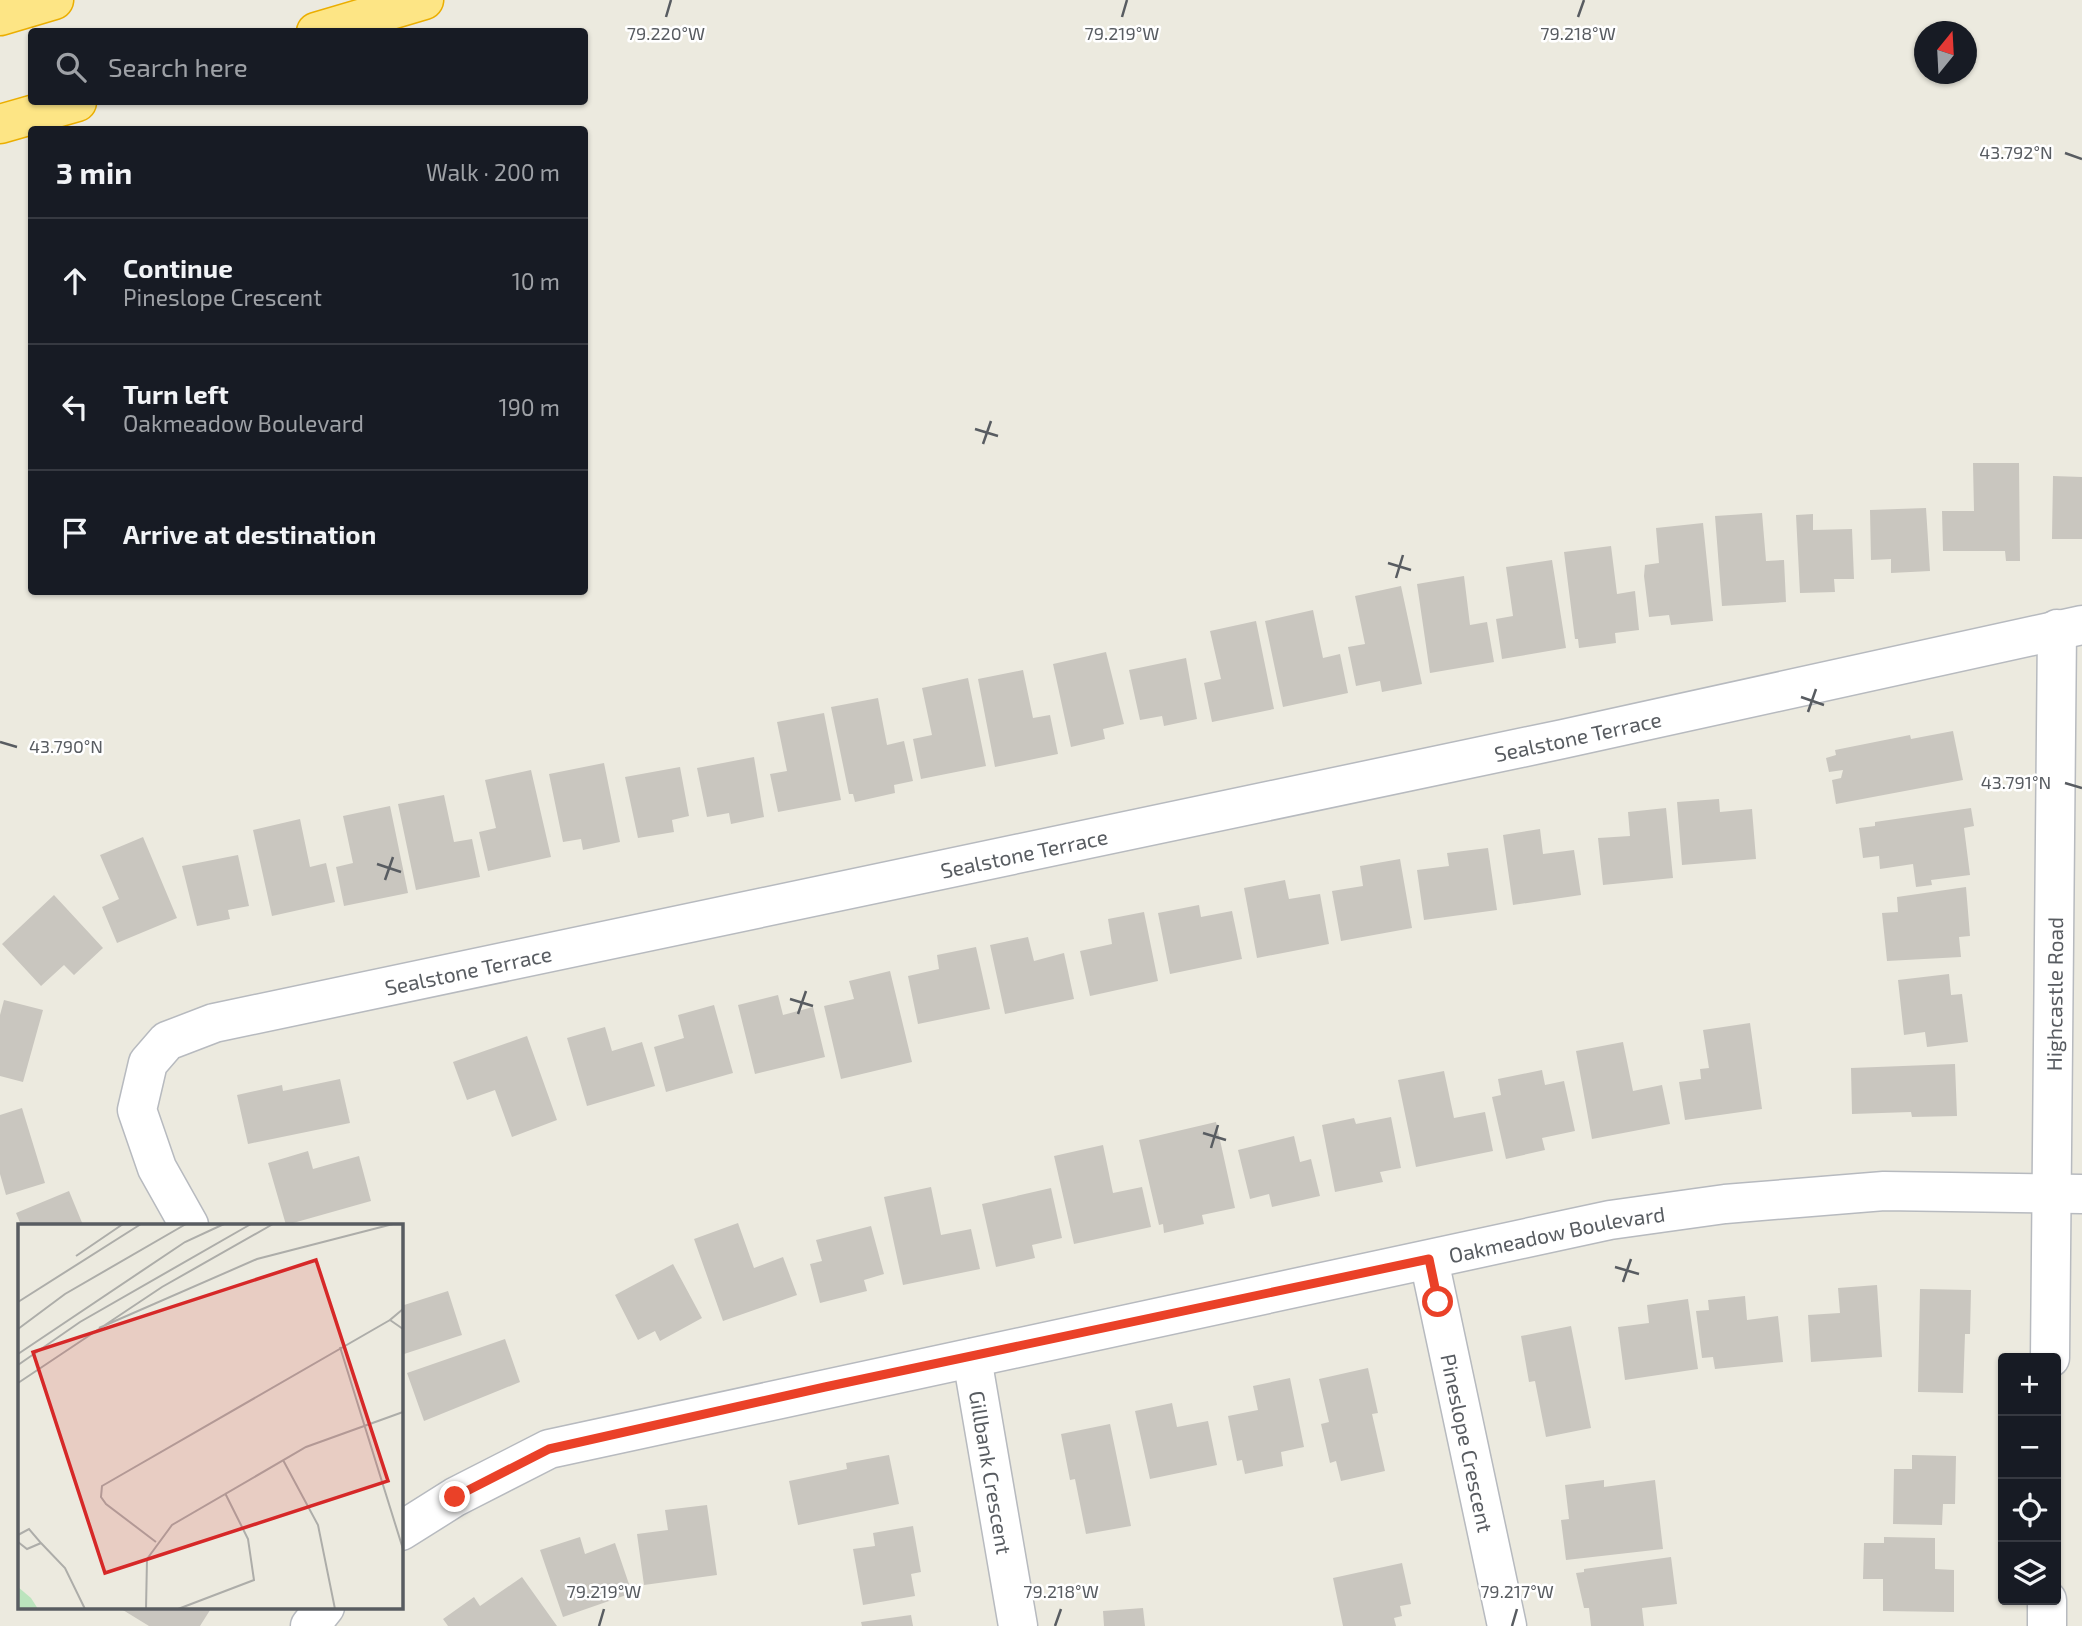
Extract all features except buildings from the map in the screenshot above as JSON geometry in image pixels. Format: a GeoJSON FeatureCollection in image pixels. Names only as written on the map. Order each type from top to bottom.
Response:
{"type":"FeatureCollection","features":[{"type":"Feature","properties":{"kind":"highway"},"geometry":{"type":"LineString","coordinates":[[0,16],[54,0]]}},
{"type":"Feature","properties":{"kind":"highway"},"geometry":{"type":"LineString","coordinates":[[330,28],[424,0]]}},
{"type":"Feature","properties":{"kind":"highway"},"geometry":{"type":"LineString","coordinates":[[0,124],[66,105]]}},
{"type":"Feature","properties":{"kind":"street","name":"Highcastle Road"},"geometry":{"type":"LineString","coordinates":[[2051,1353],[2067,1194],[2069,627]]}},
{"type":"Feature","properties":{"kind":"street","name":"Sealstone Terrace"},"geometry":{"type":"LineString","coordinates":[[188,1224],[157,1168],[137,1110],[141,1083],[154,1055],[167,1041],[214,1023],[1549,742],[2069,627]]}},
{"type":"Feature","properties":{"kind":"street","name":"Oakmeadow Boulevard"},"geometry":{"type":"LineString","coordinates":[[402,1527],[549,1449],[1610,1220],[1725,1204],[1884,1191],[2067,1194]]}},
{"type":"Feature","properties":{"kind":"street","name":"Pineslope Crescent"},"geometry":{"type":"LineString","coordinates":[[1429,1259],[1507,1626]]}},
{"type":"Feature","properties":{"kind":"street","name":"Gillbank Crescent"},"geometry":{"type":"LineString","coordinates":[[972,1357],[1018,1626]]}},
{"type":"Feature","properties":{"kind":"street"},"geometry":{"type":"LineString","coordinates":[[2047,1605],[2047,1626]]}},
{"type":"Feature","properties":{"kind":"street"},"geometry":{"type":"LineString","coordinates":[[310,1626],[324,1608]]}},
{"type":"Feature","properties":{"kind":"route"},"geometry":{"type":"LineString","coordinates":[[455,1497],[549,1449],[825,1387],[982,1356],[1429,1259],[1438,1302]]}}]}
